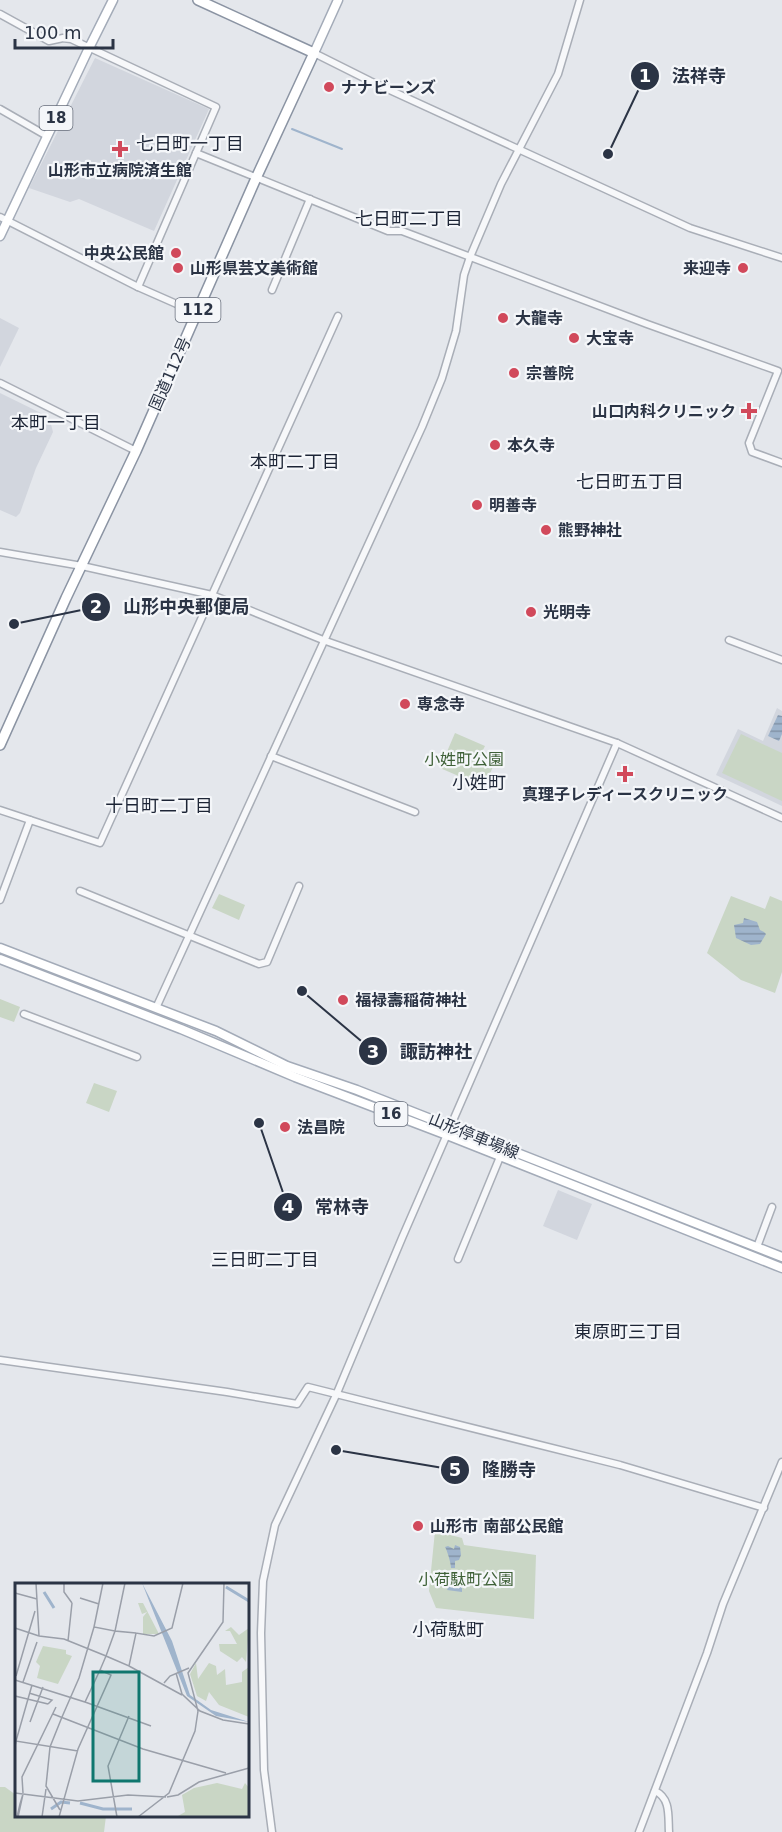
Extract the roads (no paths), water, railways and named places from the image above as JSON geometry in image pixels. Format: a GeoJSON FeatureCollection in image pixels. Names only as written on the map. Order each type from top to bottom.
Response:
{"type":"FeatureCollection","features":[{"type":"Feature","properties":{"kind":"highway"},"geometry":{"type":"LineString","coordinates":[[198,0],[314,53]]}},
{"type":"Feature","properties":{"kind":"highway","name":"国道112号"},"geometry":{"type":"LineString","coordinates":[[0,746],[136,451],[314,53]]}},
{"type":"Feature","properties":{"kind":"main road","name":"18"},"geometry":{"type":"LineString","coordinates":[[0,236],[4,219],[114,0]]}},
{"type":"Feature","properties":{"kind":"main road"},"geometry":{"type":"LineString","coordinates":[[314,53],[338,0]]}},
{"type":"Feature","properties":{"kind":"main road","name":"山形停車場線"},"geometry":{"type":"LineString","coordinates":[[0,948],[216,1031],[287,1066],[357,1090],[449,1131],[500,1157],[782,1268]]}},
{"type":"Feature","properties":{"kind":"main road","name":"山形停車場線"},"geometry":{"type":"LineString","coordinates":[[0,959],[181,1029],[295,1077],[449,1131],[782,1257]]}},
{"type":"Feature","properties":{"kind":"street"},"geometry":{"type":"LineString","coordinates":[[156,1008],[422,427],[442,378],[456,332],[464,275],[470,257],[484,220],[558,74],[580,0]]}},
{"type":"Feature","properties":{"kind":"street"},"geometry":{"type":"LineString","coordinates":[[0,14],[49,41],[71,39],[216,107],[138,287]]}},
{"type":"Feature","properties":{"kind":"street"},"geometry":{"type":"LineString","coordinates":[[314,53],[690,228],[782,258]]}},
{"type":"Feature","properties":{"kind":"street"},"geometry":{"type":"LineString","coordinates":[[0,109],[47,136]]}},
{"type":"Feature","properties":{"kind":"street"},"geometry":{"type":"LineString","coordinates":[[196,153],[388,231],[402,231],[647,324],[780,370],[749,443],[752,452],[782,463]]}},
{"type":"Feature","properties":{"kind":"street"},"geometry":{"type":"LineString","coordinates":[[272,290],[310,199]]}},
{"type":"Feature","properties":{"kind":"street"},"geometry":{"type":"LineString","coordinates":[[4,219],[138,287],[197,313]]}},
{"type":"Feature","properties":{"kind":"street"},"geometry":{"type":"LineString","coordinates":[[0,810],[100,843],[338,316]]}},
{"type":"Feature","properties":{"kind":"street"},"geometry":{"type":"LineString","coordinates":[[0,383],[136,451]]}},
{"type":"Feature","properties":{"kind":"street"},"geometry":{"type":"LineString","coordinates":[[0,552],[82,566],[212,595],[323,640],[617,744],[782,818]]}},
{"type":"Feature","properties":{"kind":"street"},"geometry":{"type":"LineString","coordinates":[[729,640],[782,660]]}},
{"type":"Feature","properties":{"kind":"street"},"geometry":{"type":"LineString","coordinates":[[272,1832],[264,1770],[261,1633],[263,1581],[275,1525],[337,1392],[617,744]]}},
{"type":"Feature","properties":{"kind":"street"},"geometry":{"type":"LineString","coordinates":[[271,756],[415,812]]}},
{"type":"Feature","properties":{"kind":"street"},"geometry":{"type":"LineString","coordinates":[[0,900],[30,820]]}},
{"type":"Feature","properties":{"kind":"street"},"geometry":{"type":"LineString","coordinates":[[80,891],[259,964],[267,962],[299,886]]}},
{"type":"Feature","properties":{"kind":"street"},"geometry":{"type":"LineString","coordinates":[[24,1014],[136,1058]]}},
{"type":"Feature","properties":{"kind":"street"},"geometry":{"type":"LineString","coordinates":[[458,1259],[500,1157]]}},
{"type":"Feature","properties":{"kind":"street"},"geometry":{"type":"LineString","coordinates":[[757,1247],[772,1207]]}},
{"type":"Feature","properties":{"kind":"street"},"geometry":{"type":"LineString","coordinates":[[0,1360],[297,1404],[308,1387],[337,1392],[620,1465],[764,1508]]}},
{"type":"Feature","properties":{"kind":"street"},"geometry":{"type":"LineString","coordinates":[[639,1832],[703,1664],[723,1604],[782,1462]]}},
{"type":"Feature","properties":{"kind":"street"},"geometry":{"type":"LineString","coordinates":[[655,1791],[662,1794],[666,1800],[669,1832]]}},
{"type":"Feature","properties":{"kind":"water"},"geometry":{"type":"Polygon","coordinates":[[[778,715],[782,716],[782,734],[779,741],[768,736],[778,715]]]}},
{"type":"Feature","properties":{"kind":"water"},"geometry":{"type":"Polygon","coordinates":[[[744,918],[757,922],[760,930],[766,934],[760,944],[751,945],[736,938],[734,925],[743,923],[744,918]]]}},
{"type":"Feature","properties":{"kind":"water"},"geometry":{"type":"Polygon","coordinates":[[[455,1545],[460,1547],[461,1555],[459,1560],[455,1561],[455,1568],[451,1568],[445,1547],[454,1549],[455,1545]]]}},
{"type":"Feature","properties":{"kind":"water"},"geometry":{"type":"Polygon","coordinates":[[[451,1570],[455,1570],[454,1585],[462,1587],[462,1592],[447,1590],[449,1586],[446,1578],[451,1576],[451,1570]]]}},
{"type":"Feature","properties":{"kind":"waterway"},"geometry":{"type":"LineString","coordinates":[[292,129],[342,149]]}},
{"type":"Feature","properties":{"kind":"place","name":"ナナビーンズ"},"geometry":{"type":"Point","coordinates":[329,87]}},
{"type":"Feature","properties":{"kind":"place","name":"山形市立病院済生館"},"geometry":{"type":"Point","coordinates":[120,149]}},
{"type":"Feature","properties":{"kind":"place","name":"法祥寺"},"geometry":{"type":"Point","coordinates":[608,154]}},
{"type":"Feature","properties":{"kind":"place","name":"中央公民館"},"geometry":{"type":"Point","coordinates":[176,253]}},
{"type":"Feature","properties":{"kind":"place","name":"山形県芸文美術館"},"geometry":{"type":"Point","coordinates":[178,268]}},
{"type":"Feature","properties":{"kind":"place","name":"来迎寺"},"geometry":{"type":"Point","coordinates":[743,268]}},
{"type":"Feature","properties":{"kind":"place","name":"大龍寺"},"geometry":{"type":"Point","coordinates":[503,318]}},
{"type":"Feature","properties":{"kind":"place","name":"大宝寺"},"geometry":{"type":"Point","coordinates":[574,338]}},
{"type":"Feature","properties":{"kind":"place","name":"宗善院"},"geometry":{"type":"Point","coordinates":[514,373]}},
{"type":"Feature","properties":{"kind":"place","name":"山口内科クリニック"},"geometry":{"type":"Point","coordinates":[749,411]}},
{"type":"Feature","properties":{"kind":"place","name":"本久寺"},"geometry":{"type":"Point","coordinates":[495,445]}},
{"type":"Feature","properties":{"kind":"place","name":"明善寺"},"geometry":{"type":"Point","coordinates":[477,505]}},
{"type":"Feature","properties":{"kind":"place","name":"熊野神社"},"geometry":{"type":"Point","coordinates":[546,530]}},
{"type":"Feature","properties":{"kind":"place","name":"光明寺"},"geometry":{"type":"Point","coordinates":[531,612]}},
{"type":"Feature","properties":{"kind":"place","name":"山形中央郵便局"},"geometry":{"type":"Point","coordinates":[14,624]}},
{"type":"Feature","properties":{"kind":"place","name":"専念寺"},"geometry":{"type":"Point","coordinates":[405,704]}},
{"type":"Feature","properties":{"kind":"place","name":"真理子レディースクリニック"},"geometry":{"type":"Point","coordinates":[625,774]}},
{"type":"Feature","properties":{"kind":"place","name":"諏訪神社"},"geometry":{"type":"Point","coordinates":[302,991]}},
{"type":"Feature","properties":{"kind":"place","name":"福禄壽稲荷神社"},"geometry":{"type":"Point","coordinates":[343,1000]}},
{"type":"Feature","properties":{"kind":"place","name":"常林寺"},"geometry":{"type":"Point","coordinates":[259,1123]}},
{"type":"Feature","properties":{"kind":"place","name":"法昌院"},"geometry":{"type":"Point","coordinates":[285,1127]}},
{"type":"Feature","properties":{"kind":"place","name":"隆勝寺"},"geometry":{"type":"Point","coordinates":[336,1450]}},
{"type":"Feature","properties":{"kind":"place","name":"山形市 南部公民館"},"geometry":{"type":"Point","coordinates":[418,1526]}},
{"type":"Feature","properties":{"kind":"district","name":"七日町一丁目"},"geometry":{"type":"Point","coordinates":[190,143]}},
{"type":"Feature","properties":{"kind":"district","name":"七日町二丁目"},"geometry":{"type":"Point","coordinates":[409,218]}},
{"type":"Feature","properties":{"kind":"district","name":"本町一丁目"},"geometry":{"type":"Point","coordinates":[56,422]}},
{"type":"Feature","properties":{"kind":"district","name":"本町二丁目"},"geometry":{"type":"Point","coordinates":[295,461]}},
{"type":"Feature","properties":{"kind":"district","name":"七日町五丁目"},"geometry":{"type":"Point","coordinates":[630,481]}},
{"type":"Feature","properties":{"kind":"district","name":"小姓町"},"geometry":{"type":"Point","coordinates":[479,782]}},
{"type":"Feature","properties":{"kind":"district","name":"十日町二丁目"},"geometry":{"type":"Point","coordinates":[159,805]}},
{"type":"Feature","properties":{"kind":"district","name":"三日町二丁目"},"geometry":{"type":"Point","coordinates":[265,1259]}},
{"type":"Feature","properties":{"kind":"district","name":"東原町三丁目"},"geometry":{"type":"Point","coordinates":[628,1331]}},
{"type":"Feature","properties":{"kind":"district","name":"小荷駄町"},"geometry":{"type":"Point","coordinates":[448,1629]}},
{"type":"Feature","properties":{"kind":"park label","name":"小姓町公園"},"geometry":{"type":"Point","coordinates":[464,759]}},
{"type":"Feature","properties":{"kind":"park label","name":"小荷駄町公園"},"geometry":{"type":"Point","coordinates":[466,1579]}}]}
